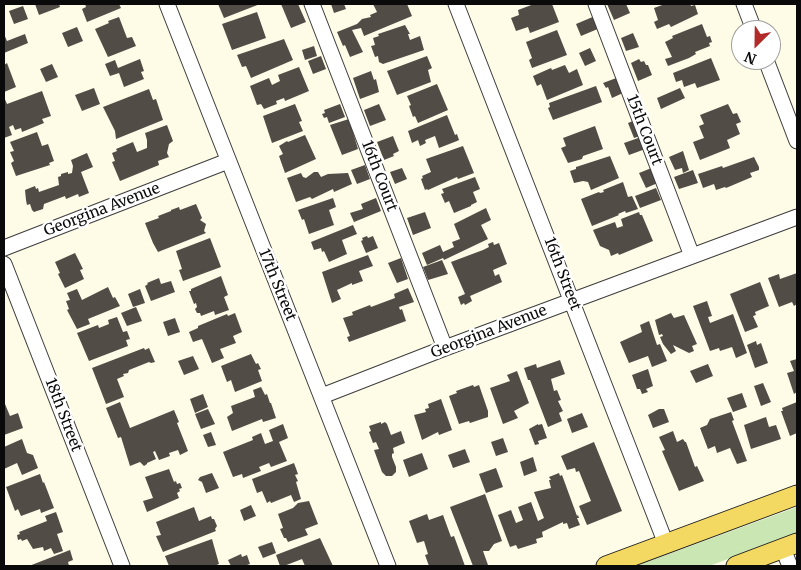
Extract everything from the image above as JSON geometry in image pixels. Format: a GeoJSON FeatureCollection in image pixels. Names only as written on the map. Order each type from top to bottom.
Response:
{"type":"FeatureCollection","features":[{"type":"Feature","properties":{"kind":"main road"},"geometry":{"type":"LineString","coordinates":[[606,566],[797,495]]}},
{"type":"Feature","properties":{"kind":"main road"},"geometry":{"type":"LineString","coordinates":[[736,566],[790,553]]}},
{"type":"Feature","properties":{"kind":"street","name":"17th Street"},"geometry":{"type":"LineString","coordinates":[[167,4],[388,566]]}},
{"type":"Feature","properties":{"kind":"street","name":"16th Court"},"geometry":{"type":"LineString","coordinates":[[312,4],[445,348]]}},
{"type":"Feature","properties":{"kind":"street","name":"16th Street"},"geometry":{"type":"LineString","coordinates":[[456,4],[666,544]]}},
{"type":"Feature","properties":{"kind":"street","name":"15th Court"},"geometry":{"type":"LineString","coordinates":[[596,4],[692,256]]}},
{"type":"Feature","properties":{"kind":"street"},"geometry":{"type":"LineString","coordinates":[[744,4],[750,20]]}},
{"type":"Feature","properties":{"kind":"street"},"geometry":{"type":"LineString","coordinates":[[770,70],[797,140]]}},
{"type":"Feature","properties":{"kind":"street","name":"Georgina Avenue"},"geometry":{"type":"LineString","coordinates":[[4,248],[228,161]]}},
{"type":"Feature","properties":{"kind":"street","name":"Georgina Avenue"},"geometry":{"type":"LineString","coordinates":[[322,396],[445,348],[797,217]]}},
{"type":"Feature","properties":{"kind":"street","name":"18th Street"},"geometry":{"type":"LineString","coordinates":[[4,264],[122,566]]}},
{"type":"Feature","properties":{"kind":"green space"},"geometry":{"type":"Polygon","coordinates":[[[797,507],[797,534],[709,566],[636,566],[797,507]]]}},
{"type":"Feature","properties":{"kind":"building"},"geometry":{"type":"Polygon","coordinates":[[[35,4],[59,4],[60,7],[39,15],[35,4]]]}},
{"type":"Feature","properties":{"kind":"building"},"geometry":{"type":"Polygon","coordinates":[[[85,4],[119,4],[121,8],[87,22],[82,9],[86,7],[85,4]]]}},
{"type":"Feature","properties":{"kind":"building"},"geometry":{"type":"Polygon","coordinates":[[[218,4],[260,4],[224,18],[218,4]]]}},
{"type":"Feature","properties":{"kind":"building"},"geometry":{"type":"Polygon","coordinates":[[[281,4],[298,4],[306,22],[291,28],[281,4]]]}},
{"type":"Feature","properties":{"kind":"building"},"geometry":{"type":"Polygon","coordinates":[[[331,4],[344,4],[346,9],[334,13],[331,4]]]}},
{"type":"Feature","properties":{"kind":"building"},"geometry":{"type":"Polygon","coordinates":[[[373,4],[407,4],[412,16],[364,36],[361,28],[352,30],[363,52],[350,57],[337,32],[357,24],[362,19],[371,17],[370,15],[377,12],[373,4]]]}},
{"type":"Feature","properties":{"kind":"building"},"geometry":{"type":"Polygon","coordinates":[[[534,4],[552,4],[559,22],[530,33],[528,27],[516,31],[511,18],[519,15],[518,10],[534,4]]]}},
{"type":"Feature","properties":{"kind":"building"},"geometry":{"type":"Polygon","coordinates":[[[607,4],[626,4],[630,13],[614,20],[607,4]]]}},
{"type":"Feature","properties":{"kind":"building"},"geometry":{"type":"Polygon","coordinates":[[[665,4],[695,5],[698,14],[671,27],[669,24],[657,29],[654,22],[658,20],[654,8],[665,4]]]}},
{"type":"Feature","properties":{"kind":"building"},"geometry":{"type":"Polygon","coordinates":[[[23,6],[28,19],[14,24],[9,11],[23,6]]]}},
{"type":"Feature","properties":{"kind":"building"},"geometry":{"type":"Polygon","coordinates":[[[257,12],[266,38],[232,50],[222,24],[257,12]]]}},
{"type":"Feature","properties":{"kind":"building"},"geometry":{"type":"Polygon","coordinates":[[[595,16],[600,28],[581,36],[576,24],[595,16]]]}},
{"type":"Feature","properties":{"kind":"building"},"geometry":{"type":"Polygon","coordinates":[[[119,17],[127,38],[132,37],[136,46],[108,57],[95,29],[119,17]]]}},
{"type":"Feature","properties":{"kind":"building"},"geometry":{"type":"Polygon","coordinates":[[[702,24],[707,37],[710,36],[712,42],[709,43],[710,46],[695,52],[696,54],[689,58],[668,66],[665,59],[672,57],[665,42],[673,38],[672,36],[702,24]]]}},
{"type":"Feature","properties":{"kind":"building"},"geometry":{"type":"Polygon","coordinates":[[[405,25],[410,34],[408,34],[410,40],[420,36],[424,50],[383,64],[379,62],[378,56],[375,57],[371,46],[375,45],[373,38],[379,36],[378,34],[405,25]]]}},
{"type":"Feature","properties":{"kind":"building"},"geometry":{"type":"Polygon","coordinates":[[[77,27],[83,41],[68,47],[62,33],[77,27]]]}},
{"type":"Feature","properties":{"kind":"building"},"geometry":{"type":"Polygon","coordinates":[[[557,30],[567,55],[532,68],[529,60],[532,58],[526,42],[557,30]]]}},
{"type":"Feature","properties":{"kind":"building"},"geometry":{"type":"Polygon","coordinates":[[[633,33],[639,47],[626,51],[621,38],[633,33]]]}},
{"type":"Feature","properties":{"kind":"building"},"geometry":{"type":"Polygon","coordinates":[[[4,34],[7,41],[25,34],[28,43],[4,53],[4,34]]]}},
{"type":"Feature","properties":{"kind":"building"},"geometry":{"type":"Polygon","coordinates":[[[284,39],[293,60],[251,78],[246,66],[242,67],[237,55],[284,39]]]}},
{"type":"Feature","properties":{"kind":"building"},"geometry":{"type":"Polygon","coordinates":[[[314,46],[317,56],[305,60],[302,50],[314,46]]]}},
{"type":"Feature","properties":{"kind":"building"},"geometry":{"type":"Polygon","coordinates":[[[590,48],[596,61],[585,66],[579,53],[590,48]]]}},
{"type":"Feature","properties":{"kind":"building"},"geometry":{"type":"Polygon","coordinates":[[[321,56],[326,69],[313,74],[308,61],[321,56]]]}},
{"type":"Feature","properties":{"kind":"building"},"geometry":{"type":"Polygon","coordinates":[[[427,56],[432,68],[428,70],[431,82],[397,95],[387,71],[427,56]]]}},
{"type":"Feature","properties":{"kind":"building"},"geometry":{"type":"Polygon","coordinates":[[[711,58],[720,80],[697,88],[695,83],[684,87],[682,80],[676,82],[673,73],[711,58]]]}},
{"type":"Feature","properties":{"kind":"building"},"geometry":{"type":"Polygon","coordinates":[[[140,59],[144,71],[141,72],[144,79],[124,87],[119,73],[110,76],[105,64],[115,60],[118,68],[140,59]]]}},
{"type":"Feature","properties":{"kind":"building"},"geometry":{"type":"Polygon","coordinates":[[[639,59],[648,65],[652,75],[638,81],[631,63],[639,59]]]}},
{"type":"Feature","properties":{"kind":"building"},"geometry":{"type":"Polygon","coordinates":[[[7,63],[16,87],[4,92],[4,65],[7,63]]]}},
{"type":"Feature","properties":{"kind":"building"},"geometry":{"type":"Polygon","coordinates":[[[52,64],[58,77],[46,82],[40,69],[52,64]]]}},
{"type":"Feature","properties":{"kind":"building"},"geometry":{"type":"Polygon","coordinates":[[[565,65],[569,73],[577,69],[583,85],[547,100],[541,84],[537,86],[533,76],[551,68],[552,70],[565,65]]]}},
{"type":"Feature","properties":{"kind":"building"},"geometry":{"type":"Polygon","coordinates":[[[299,67],[309,91],[285,101],[284,98],[276,101],[277,104],[264,109],[261,104],[257,105],[250,86],[269,78],[272,85],[280,81],[278,75],[299,67]]]}},
{"type":"Feature","properties":{"kind":"building"},"geometry":{"type":"Polygon","coordinates":[[[371,71],[374,80],[376,79],[379,92],[360,99],[353,78],[371,71]]]}},
{"type":"Feature","properties":{"kind":"building"},"geometry":{"type":"Polygon","coordinates":[[[619,77],[625,92],[612,98],[608,87],[606,88],[603,83],[619,77]]]}},
{"type":"Feature","properties":{"kind":"building"},"geometry":{"type":"Polygon","coordinates":[[[437,84],[448,110],[418,123],[415,116],[413,117],[407,96],[437,84]]]}},
{"type":"Feature","properties":{"kind":"building"},"geometry":{"type":"Polygon","coordinates":[[[596,86],[602,102],[553,120],[548,108],[550,107],[549,103],[596,86]]]}},
{"type":"Feature","properties":{"kind":"building"},"geometry":{"type":"Polygon","coordinates":[[[94,88],[100,104],[82,111],[75,95],[94,88]]]}},
{"type":"Feature","properties":{"kind":"building"},"geometry":{"type":"Polygon","coordinates":[[[680,88],[685,98],[661,109],[657,98],[680,88]]]}},
{"type":"Feature","properties":{"kind":"building"},"geometry":{"type":"Polygon","coordinates":[[[149,89],[153,100],[156,99],[163,120],[116,139],[115,131],[103,107],[149,89]]]}},
{"type":"Feature","properties":{"kind":"building"},"geometry":{"type":"Polygon","coordinates":[[[42,91],[51,116],[42,119],[44,123],[22,132],[21,128],[15,130],[13,125],[9,127],[12,135],[4,138],[4,97],[7,104],[42,91]]]}},
{"type":"Feature","properties":{"kind":"building"},"geometry":{"type":"Polygon","coordinates":[[[295,104],[302,121],[299,122],[303,131],[272,143],[263,116],[295,104]]]}},
{"type":"Feature","properties":{"kind":"building"},"geometry":{"type":"Polygon","coordinates":[[[340,104],[345,117],[329,123],[327,117],[324,118],[322,114],[325,113],[324,110],[340,104]]]}},
{"type":"Feature","properties":{"kind":"building"},"geometry":{"type":"Polygon","coordinates":[[[379,104],[386,120],[370,126],[364,110],[379,104]]]}},
{"type":"Feature","properties":{"kind":"building"},"geometry":{"type":"Polygon","coordinates":[[[728,104],[733,114],[737,113],[741,122],[736,124],[740,134],[727,140],[730,148],[700,160],[693,142],[704,138],[699,126],[704,124],[700,115],[728,104]]]}},
{"type":"Feature","properties":{"kind":"building"},"geometry":{"type":"Polygon","coordinates":[[[447,115],[459,140],[439,148],[435,136],[425,140],[426,143],[420,146],[418,140],[412,143],[408,131],[447,115]]]}},
{"type":"Feature","properties":{"kind":"building"},"geometry":{"type":"Polygon","coordinates":[[[349,119],[358,149],[342,155],[330,125],[349,119]]]}},
{"type":"Feature","properties":{"kind":"building"},"geometry":{"type":"Polygon","coordinates":[[[638,119],[643,135],[634,138],[628,123],[638,119]]]}},
{"type":"Feature","properties":{"kind":"building"},"geometry":{"type":"Polygon","coordinates":[[[167,125],[173,141],[169,144],[167,153],[169,157],[158,161],[159,165],[120,181],[112,162],[115,161],[112,153],[117,151],[116,149],[133,142],[137,152],[147,148],[145,133],[167,125]]]}},
{"type":"Feature","properties":{"kind":"building"},"geometry":{"type":"Polygon","coordinates":[[[595,126],[603,149],[568,163],[561,148],[566,146],[563,138],[595,126]]]}},
{"type":"Feature","properties":{"kind":"building"},"geometry":{"type":"Polygon","coordinates":[[[37,132],[42,146],[48,144],[54,161],[49,163],[50,165],[16,176],[11,163],[14,161],[10,152],[14,151],[10,142],[37,132]]]}},
{"type":"Feature","properties":{"kind":"building"},"geometry":{"type":"Polygon","coordinates":[[[305,135],[316,159],[285,173],[279,156],[283,154],[279,146],[305,135]]]}},
{"type":"Feature","properties":{"kind":"building"},"geometry":{"type":"Polygon","coordinates":[[[393,136],[399,151],[393,154],[394,156],[384,160],[377,142],[393,136]]]}},
{"type":"Feature","properties":{"kind":"building"},"geometry":{"type":"Polygon","coordinates":[[[644,136],[648,148],[629,155],[624,143],[644,136]]]}},
{"type":"Feature","properties":{"kind":"building"},"geometry":{"type":"Polygon","coordinates":[[[463,146],[474,173],[458,179],[457,177],[425,190],[421,179],[423,178],[422,176],[431,172],[426,159],[463,146]]]}},
{"type":"Feature","properties":{"kind":"building"},"geometry":{"type":"Polygon","coordinates":[[[683,151],[689,170],[683,173],[682,168],[675,170],[669,157],[683,151]]]}},
{"type":"Feature","properties":{"kind":"building"},"geometry":{"type":"Polygon","coordinates":[[[87,153],[93,167],[81,172],[89,193],[79,197],[78,194],[66,199],[65,196],[44,204],[43,209],[34,212],[30,204],[27,205],[25,190],[35,186],[39,192],[59,185],[58,177],[61,174],[72,173],[73,166],[71,160],[87,153]]]}},
{"type":"Feature","properties":{"kind":"building"},"geometry":{"type":"Polygon","coordinates":[[[610,156],[619,178],[591,190],[588,182],[574,183],[570,171],[576,169],[576,167],[610,156]]]}},
{"type":"Feature","properties":{"kind":"building"},"geometry":{"type":"Polygon","coordinates":[[[754,157],[759,170],[750,173],[752,177],[726,188],[716,190],[714,184],[703,188],[698,174],[722,166],[723,168],[754,157]]]}},
{"type":"Feature","properties":{"kind":"building"},"geometry":{"type":"Polygon","coordinates":[[[365,165],[370,179],[357,184],[351,170],[365,165]]]}},
{"type":"Feature","properties":{"kind":"building"},"geometry":{"type":"Polygon","coordinates":[[[654,167],[660,182],[646,188],[639,173],[654,167]]]}},
{"type":"Feature","properties":{"kind":"building"},"geometry":{"type":"Polygon","coordinates":[[[402,168],[407,179],[395,184],[390,172],[402,168]]]}},
{"type":"Feature","properties":{"kind":"building"},"geometry":{"type":"Polygon","coordinates":[[[693,170],[698,183],[679,189],[674,177],[693,170]]]}},
{"type":"Feature","properties":{"kind":"building"},"geometry":{"type":"Polygon","coordinates":[[[314,172],[318,172],[321,177],[328,174],[348,173],[352,184],[334,192],[333,189],[312,199],[310,197],[296,202],[287,178],[301,173],[306,178],[314,172]]]}},
{"type":"Feature","properties":{"kind":"building"},"geometry":{"type":"Polygon","coordinates":[[[475,177],[480,189],[473,192],[477,202],[454,213],[449,201],[445,203],[441,194],[444,193],[442,189],[475,177]]]}},
{"type":"Feature","properties":{"kind":"building"},"geometry":{"type":"Polygon","coordinates":[[[623,182],[628,197],[632,196],[638,209],[626,213],[625,211],[592,226],[581,199],[604,192],[603,190],[623,182]]]}},
{"type":"Feature","properties":{"kind":"building"},"geometry":{"type":"Polygon","coordinates":[[[656,188],[661,200],[640,208],[635,196],[656,188]]]}},
{"type":"Feature","properties":{"kind":"building"},"geometry":{"type":"Polygon","coordinates":[[[333,198],[336,207],[329,210],[334,225],[309,234],[304,219],[302,220],[298,210],[333,198]]]}},
{"type":"Feature","properties":{"kind":"building"},"geometry":{"type":"Polygon","coordinates":[[[376,198],[381,211],[354,222],[350,213],[363,209],[361,204],[376,198]]]}},
{"type":"Feature","properties":{"kind":"building"},"geometry":{"type":"Polygon","coordinates":[[[196,204],[202,218],[200,220],[206,224],[204,231],[206,233],[158,252],[145,223],[179,207],[180,210],[196,204]]]}},
{"type":"Feature","properties":{"kind":"building"},"geometry":{"type":"Polygon","coordinates":[[[486,208],[491,220],[481,225],[488,239],[444,260],[443,258],[427,265],[422,253],[440,245],[443,252],[454,247],[452,242],[460,239],[454,224],[486,208]]]}},
{"type":"Feature","properties":{"kind":"building"},"geometry":{"type":"Polygon","coordinates":[[[425,212],[431,228],[413,235],[407,218],[425,212]]]}},
{"type":"Feature","properties":{"kind":"building"},"geometry":{"type":"Polygon","coordinates":[[[639,212],[653,241],[619,255],[618,253],[611,256],[609,250],[600,246],[593,230],[615,222],[617,228],[623,226],[621,219],[639,212]]]}},
{"type":"Feature","properties":{"kind":"building"},"geometry":{"type":"Polygon","coordinates":[[[353,225],[357,234],[342,240],[347,254],[329,262],[321,248],[314,250],[311,242],[353,225]]]}},
{"type":"Feature","properties":{"kind":"building"},"geometry":{"type":"Polygon","coordinates":[[[367,236],[368,238],[373,236],[378,248],[366,253],[361,241],[363,240],[362,238],[367,236]]]}},
{"type":"Feature","properties":{"kind":"building"},"geometry":{"type":"Polygon","coordinates":[[[210,238],[221,267],[183,281],[179,270],[182,269],[176,251],[210,238]]]}},
{"type":"Feature","properties":{"kind":"building"},"geometry":{"type":"Polygon","coordinates":[[[493,242],[494,245],[499,243],[507,264],[493,270],[495,276],[499,274],[502,282],[470,296],[472,301],[461,305],[458,297],[465,294],[451,262],[483,250],[489,247],[488,244],[493,242]]]}},
{"type":"Feature","properties":{"kind":"building"},"geometry":{"type":"Polygon","coordinates":[[[75,253],[83,269],[80,270],[84,279],[65,288],[58,274],[60,273],[55,262],[75,253]]]}},
{"type":"Feature","properties":{"kind":"building"},"geometry":{"type":"Polygon","coordinates":[[[368,255],[373,266],[359,271],[363,281],[352,285],[352,283],[337,290],[341,299],[332,303],[322,272],[368,255]]]}},
{"type":"Feature","properties":{"kind":"building"},"geometry":{"type":"Polygon","coordinates":[[[401,258],[408,279],[397,283],[388,263],[401,258]]]}},
{"type":"Feature","properties":{"kind":"building"},"geometry":{"type":"Polygon","coordinates":[[[442,260],[448,274],[428,280],[423,267],[442,260]]]}},
{"type":"Feature","properties":{"kind":"building"},"geometry":{"type":"Polygon","coordinates":[[[797,273],[797,304],[794,306],[792,302],[779,307],[768,278],[779,274],[780,279],[797,273]]]}},
{"type":"Feature","properties":{"kind":"building"},"geometry":{"type":"Polygon","coordinates":[[[221,276],[228,295],[224,297],[229,310],[215,315],[214,311],[201,316],[195,309],[197,307],[196,303],[194,304],[189,291],[221,276]]]}},
{"type":"Feature","properties":{"kind":"building"},"geometry":{"type":"Polygon","coordinates":[[[159,278],[161,284],[171,281],[175,292],[151,301],[145,286],[147,283],[159,278]]]}},
{"type":"Feature","properties":{"kind":"building"},"geometry":{"type":"Polygon","coordinates":[[[760,282],[769,306],[755,312],[756,315],[753,316],[758,327],[745,332],[730,294],[760,282]]]}},
{"type":"Feature","properties":{"kind":"building"},"geometry":{"type":"Polygon","coordinates":[[[108,287],[113,298],[115,297],[120,306],[88,319],[90,324],[77,329],[67,310],[69,309],[66,301],[70,300],[67,293],[77,289],[82,300],[108,287]]]}},
{"type":"Feature","properties":{"kind":"building"},"geometry":{"type":"Polygon","coordinates":[[[408,288],[414,302],[399,307],[400,310],[402,309],[406,321],[349,342],[347,337],[350,336],[343,318],[353,315],[352,312],[370,305],[371,307],[395,298],[394,294],[408,288]]]}},
{"type":"Feature","properties":{"kind":"building"},"geometry":{"type":"Polygon","coordinates":[[[140,289],[145,303],[133,307],[128,294],[140,289]]]}},
{"type":"Feature","properties":{"kind":"building"},"geometry":{"type":"Polygon","coordinates":[[[707,301],[712,316],[708,317],[710,323],[733,314],[747,353],[736,358],[732,347],[720,351],[719,348],[710,351],[693,306],[707,301]]]}},
{"type":"Feature","properties":{"kind":"building"},"geometry":{"type":"Polygon","coordinates":[[[136,307],[142,321],[127,326],[121,313],[136,307]]]}},
{"type":"Feature","properties":{"kind":"building"},"geometry":{"type":"Polygon","coordinates":[[[235,313],[242,332],[233,336],[236,343],[220,349],[224,358],[212,363],[202,339],[193,342],[189,332],[198,328],[198,326],[227,314],[228,316],[235,313]]]}},
{"type":"Feature","properties":{"kind":"building"},"geometry":{"type":"Polygon","coordinates":[[[671,313],[674,318],[684,315],[697,344],[692,346],[694,351],[689,353],[673,345],[676,351],[671,354],[663,344],[660,337],[663,336],[662,334],[659,335],[655,320],[671,313]]]}},
{"type":"Feature","properties":{"kind":"building"},"geometry":{"type":"Polygon","coordinates":[[[117,317],[123,332],[127,331],[130,339],[126,340],[128,346],[89,361],[77,333],[98,325],[99,328],[109,324],[108,320],[117,317]]]}},
{"type":"Feature","properties":{"kind":"building"},"geometry":{"type":"Polygon","coordinates":[[[175,318],[180,332],[168,336],[163,322],[175,318]]]}},
{"type":"Feature","properties":{"kind":"building"},"geometry":{"type":"Polygon","coordinates":[[[649,321],[657,345],[660,344],[667,361],[652,367],[648,356],[629,363],[620,342],[642,332],[640,325],[649,321]]]}},
{"type":"Feature","properties":{"kind":"building"},"geometry":{"type":"Polygon","coordinates":[[[756,341],[757,345],[761,343],[768,363],[755,368],[747,345],[756,341]]]}},
{"type":"Feature","properties":{"kind":"building"},"geometry":{"type":"Polygon","coordinates":[[[144,348],[145,350],[149,348],[155,362],[149,362],[129,370],[128,373],[123,374],[124,376],[117,379],[124,397],[106,404],[92,368],[144,348]]]}},
{"type":"Feature","properties":{"kind":"building"},"geometry":{"type":"Polygon","coordinates":[[[251,354],[261,369],[258,370],[262,381],[235,392],[231,380],[227,382],[221,366],[251,354]]]}},
{"type":"Feature","properties":{"kind":"building"},"geometry":{"type":"Polygon","coordinates":[[[193,356],[199,369],[184,375],[178,361],[193,356]]]}},
{"type":"Feature","properties":{"kind":"building"},"geometry":{"type":"Polygon","coordinates":[[[797,359],[797,392],[794,394],[787,373],[794,371],[790,361],[797,359]]]}},
{"type":"Feature","properties":{"kind":"building"},"geometry":{"type":"Polygon","coordinates":[[[560,360],[565,374],[551,379],[554,391],[557,390],[561,400],[558,401],[563,411],[559,413],[562,421],[548,427],[524,368],[536,364],[537,368],[560,360]]]}},
{"type":"Feature","properties":{"kind":"building"},"geometry":{"type":"Polygon","coordinates":[[[708,364],[713,376],[696,383],[690,371],[708,364]]]}},
{"type":"Feature","properties":{"kind":"building"},"geometry":{"type":"Polygon","coordinates":[[[648,369],[653,386],[646,389],[648,392],[642,394],[640,389],[637,389],[632,375],[648,369]]]}},
{"type":"Feature","properties":{"kind":"building"},"geometry":{"type":"Polygon","coordinates":[[[517,371],[529,403],[514,411],[518,418],[503,424],[490,388],[510,381],[507,375],[517,371]]]}},
{"type":"Feature","properties":{"kind":"building"},"geometry":{"type":"Polygon","coordinates":[[[763,383],[771,402],[761,406],[754,386],[763,383]]]}},
{"type":"Feature","properties":{"kind":"building"},"geometry":{"type":"Polygon","coordinates":[[[473,385],[474,387],[479,385],[488,411],[488,417],[470,423],[469,421],[459,424],[449,396],[457,393],[456,391],[473,385]]]}},
{"type":"Feature","properties":{"kind":"building"},"geometry":{"type":"Polygon","coordinates":[[[261,387],[265,395],[267,394],[276,418],[263,422],[262,419],[232,431],[227,417],[233,413],[231,406],[255,397],[253,390],[261,387]]]}},
{"type":"Feature","properties":{"kind":"building"},"geometry":{"type":"Polygon","coordinates":[[[742,393],[747,407],[733,412],[727,398],[742,393]]]}},
{"type":"Feature","properties":{"kind":"building"},"geometry":{"type":"Polygon","coordinates":[[[203,394],[208,407],[195,413],[190,399],[203,394]]]}},
{"type":"Feature","properties":{"kind":"building"},"geometry":{"type":"Polygon","coordinates":[[[441,399],[452,430],[439,435],[438,432],[422,440],[414,415],[426,412],[425,409],[429,408],[428,404],[441,399]]]}},
{"type":"Feature","properties":{"kind":"building"},"geometry":{"type":"Polygon","coordinates":[[[120,402],[130,428],[174,410],[188,451],[180,455],[178,450],[169,453],[170,456],[159,460],[155,451],[153,452],[156,459],[144,466],[140,462],[130,466],[121,437],[118,438],[106,408],[120,402]]]}},
{"type":"Feature","properties":{"kind":"building"},"geometry":{"type":"Polygon","coordinates":[[[797,402],[797,433],[790,436],[781,411],[783,411],[782,408],[797,402]]]}},
{"type":"Feature","properties":{"kind":"building"},"geometry":{"type":"Polygon","coordinates":[[[4,404],[10,416],[18,413],[23,428],[4,435],[4,404]]]}},
{"type":"Feature","properties":{"kind":"building"},"geometry":{"type":"Polygon","coordinates":[[[208,409],[215,424],[201,429],[195,414],[208,409]]]}},
{"type":"Feature","properties":{"kind":"building"},"geometry":{"type":"Polygon","coordinates":[[[659,409],[664,409],[669,422],[653,428],[648,415],[659,409]]]}},
{"type":"Feature","properties":{"kind":"building"},"geometry":{"type":"Polygon","coordinates":[[[731,412],[734,420],[732,421],[747,461],[737,464],[730,448],[717,453],[715,446],[708,449],[700,428],[707,425],[710,419],[731,412]]]}},
{"type":"Feature","properties":{"kind":"building"},"geometry":{"type":"Polygon","coordinates":[[[582,413],[588,427],[572,433],[567,419],[582,413]]]}},
{"type":"Feature","properties":{"kind":"building"},"geometry":{"type":"Polygon","coordinates":[[[766,417],[769,427],[776,425],[781,439],[751,449],[744,425],[766,417]]]}},
{"type":"Feature","properties":{"kind":"building"},"geometry":{"type":"Polygon","coordinates":[[[381,422],[381,424],[385,422],[387,424],[391,435],[401,431],[405,443],[393,448],[394,453],[392,457],[396,472],[392,476],[386,476],[382,472],[374,450],[379,449],[376,442],[373,443],[369,432],[371,431],[369,426],[381,422]]]}},
{"type":"Feature","properties":{"kind":"building"},"geometry":{"type":"Polygon","coordinates":[[[283,424],[288,438],[279,442],[287,461],[271,467],[269,463],[259,467],[261,471],[243,478],[242,474],[233,477],[223,452],[253,440],[252,437],[261,433],[265,444],[273,441],[269,430],[283,424]]]}},
{"type":"Feature","properties":{"kind":"building"},"geometry":{"type":"Polygon","coordinates":[[[542,424],[547,438],[538,441],[539,444],[535,445],[529,429],[542,424]]]}},
{"type":"Feature","properties":{"kind":"building"},"geometry":{"type":"Polygon","coordinates":[[[673,431],[677,442],[683,439],[686,442],[695,467],[697,466],[704,481],[679,491],[662,451],[665,450],[659,437],[673,431]]]}},
{"type":"Feature","properties":{"kind":"building"},"geometry":{"type":"Polygon","coordinates":[[[211,432],[216,445],[208,447],[203,435],[211,432]]]}},
{"type":"Feature","properties":{"kind":"building"},"geometry":{"type":"Polygon","coordinates":[[[503,438],[508,452],[496,456],[491,442],[503,438]]]}},
{"type":"Feature","properties":{"kind":"building"},"geometry":{"type":"Polygon","coordinates":[[[22,439],[27,453],[33,455],[38,468],[22,475],[17,463],[4,469],[4,447],[22,439]]]}},
{"type":"Feature","properties":{"kind":"building"},"geometry":{"type":"Polygon","coordinates":[[[594,442],[622,511],[587,525],[579,506],[591,501],[579,471],[576,472],[575,468],[567,470],[561,456],[594,442]]]}},
{"type":"Feature","properties":{"kind":"building"},"geometry":{"type":"Polygon","coordinates":[[[465,449],[470,462],[453,468],[448,455],[465,449]]]}},
{"type":"Feature","properties":{"kind":"building"},"geometry":{"type":"Polygon","coordinates":[[[422,453],[428,469],[409,477],[403,460],[422,453]]]}},
{"type":"Feature","properties":{"kind":"building"},"geometry":{"type":"Polygon","coordinates":[[[533,457],[537,471],[524,476],[520,462],[533,457]]]}},
{"type":"Feature","properties":{"kind":"building"},"geometry":{"type":"Polygon","coordinates":[[[294,463],[298,474],[295,475],[301,499],[294,502],[291,495],[267,503],[262,491],[257,493],[252,479],[294,463]]]}},
{"type":"Feature","properties":{"kind":"building"},"geometry":{"type":"Polygon","coordinates":[[[496,468],[503,487],[486,493],[479,474],[496,468]]]}},
{"type":"Feature","properties":{"kind":"building"},"geometry":{"type":"Polygon","coordinates":[[[169,469],[174,482],[180,483],[182,488],[177,493],[179,498],[147,512],[143,501],[153,498],[145,477],[169,469]]]}},
{"type":"Feature","properties":{"kind":"building"},"geometry":{"type":"Polygon","coordinates":[[[212,473],[219,488],[206,493],[202,482],[198,480],[200,477],[212,473]]]}},
{"type":"Feature","properties":{"kind":"building"},"geometry":{"type":"Polygon","coordinates":[[[559,473],[560,476],[562,475],[578,515],[579,518],[577,518],[580,525],[569,529],[567,523],[563,524],[563,522],[542,532],[543,537],[536,539],[537,543],[518,549],[516,545],[510,547],[498,515],[511,510],[516,523],[523,520],[518,507],[531,502],[538,521],[544,518],[534,492],[551,488],[549,477],[559,473]]]}},
{"type":"Feature","properties":{"kind":"building"},"geometry":{"type":"Polygon","coordinates":[[[40,474],[54,508],[41,513],[40,509],[21,516],[18,509],[15,511],[6,487],[40,474]]]}},
{"type":"Feature","properties":{"kind":"building"},"geometry":{"type":"Polygon","coordinates":[[[485,494],[502,541],[494,544],[489,551],[483,551],[488,565],[473,566],[450,507],[485,494]]]}},
{"type":"Feature","properties":{"kind":"building"},"geometry":{"type":"Polygon","coordinates":[[[309,501],[318,524],[305,529],[308,535],[288,542],[280,529],[283,528],[278,514],[293,508],[298,503],[309,501]]]}},
{"type":"Feature","properties":{"kind":"building"},"geometry":{"type":"Polygon","coordinates":[[[251,505],[256,516],[244,521],[240,510],[251,505]]]}},
{"type":"Feature","properties":{"kind":"building"},"geometry":{"type":"Polygon","coordinates":[[[194,507],[199,521],[211,516],[214,519],[217,526],[216,531],[163,552],[156,536],[161,535],[156,522],[194,507]]]}},
{"type":"Feature","properties":{"kind":"building"},"geometry":{"type":"Polygon","coordinates":[[[56,512],[63,532],[57,534],[63,551],[54,554],[51,548],[44,551],[43,547],[33,549],[27,539],[18,540],[17,535],[20,534],[19,532],[47,521],[45,516],[56,512]]]}},
{"type":"Feature","properties":{"kind":"building"},"geometry":{"type":"Polygon","coordinates":[[[427,514],[429,520],[443,515],[451,537],[454,536],[465,566],[429,566],[425,555],[428,554],[424,541],[417,543],[409,521],[427,514]]]}},
{"type":"Feature","properties":{"kind":"building"},"geometry":{"type":"Polygon","coordinates":[[[320,538],[333,566],[305,566],[302,559],[280,566],[276,555],[320,538]]]}},
{"type":"Feature","properties":{"kind":"building"},"geometry":{"type":"Polygon","coordinates":[[[212,539],[219,564],[214,566],[169,566],[165,556],[212,539]]]}},
{"type":"Feature","properties":{"kind":"building"},"geometry":{"type":"Polygon","coordinates":[[[272,542],[276,553],[263,558],[258,547],[272,542]]]}},
{"type":"Feature","properties":{"kind":"building"},"geometry":{"type":"Polygon","coordinates":[[[70,550],[73,560],[68,562],[69,566],[29,566],[70,550]]]}},
{"type":"Feature","properties":{"kind":"building"},"geometry":{"type":"Polygon","coordinates":[[[241,554],[242,557],[247,555],[250,564],[231,566],[228,560],[241,554]]]}}]}
